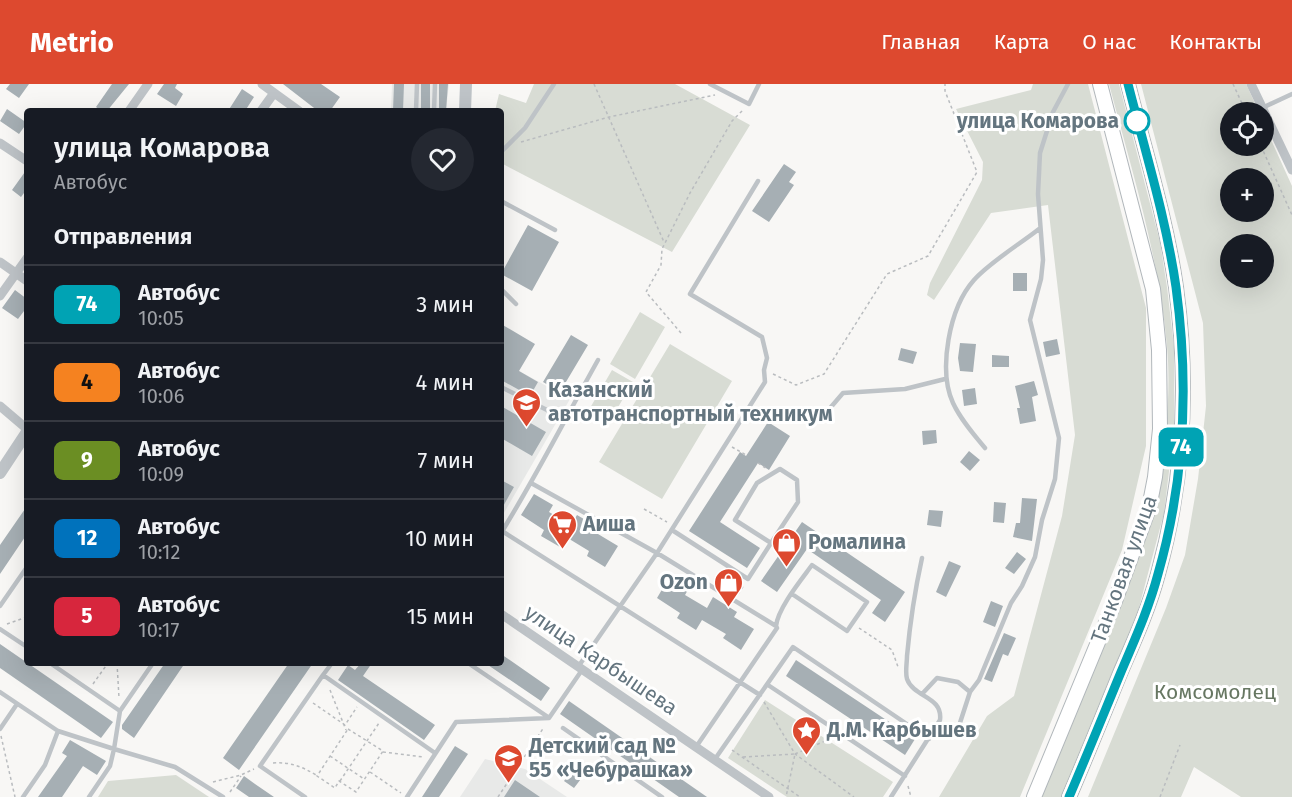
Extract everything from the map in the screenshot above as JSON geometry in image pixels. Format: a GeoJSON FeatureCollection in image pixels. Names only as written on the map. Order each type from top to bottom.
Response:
{"type":"FeatureCollection","features":[{"type":"Feature","properties":{"kind":"main road","name":"Танковая улица"},"geometry":{"type":"LineString","coordinates":[[1034,797],[1115,601],[1149,508],[1160,429],[1159,350],[1153,289],[1100,84]]}},
{"type":"Feature","properties":{"kind":"main road","name":"Танковая улица"},"geometry":{"type":"LineString","coordinates":[[1069,797],[1145,615],[1158,575],[1173,515],[1182,432],[1182,348],[1176,286],[1167,240],[1128,84]]}},
{"type":"Feature","properties":{"kind":"street"},"geometry":{"type":"LineString","coordinates":[[131,108],[147,84]]}},
{"type":"Feature","properties":{"kind":"street"},"geometry":{"type":"LineString","coordinates":[[262,84],[295,108]]}},
{"type":"Feature","properties":{"kind":"street"},"geometry":{"type":"LineString","coordinates":[[465,108],[466,84]]}},
{"type":"Feature","properties":{"kind":"street"},"geometry":{"type":"LineString","coordinates":[[1251,84],[1259,102]]}},
{"type":"Feature","properties":{"kind":"street"},"geometry":{"type":"LineString","coordinates":[[263,108],[274,93]]}},
{"type":"Feature","properties":{"kind":"street"},"geometry":{"type":"LineString","coordinates":[[1274,133],[1292,170]]}},
{"type":"Feature","properties":{"kind":"street"},"geometry":{"type":"LineString","coordinates":[[0,143],[24,159]]}},
{"type":"Feature","properties":{"kind":"street"},"geometry":{"type":"LineString","coordinates":[[0,262],[24,279]]}},
{"type":"Feature","properties":{"kind":"street"},"geometry":{"type":"LineString","coordinates":[[0,296],[24,262]]}},
{"type":"Feature","properties":{"kind":"street"},"geometry":{"type":"LineString","coordinates":[[0,406],[24,427]]}},
{"type":"Feature","properties":{"kind":"street"},"geometry":{"type":"LineString","coordinates":[[0,473],[24,435]]}},
{"type":"Feature","properties":{"kind":"street","name":"улица Карбышева"},"geometry":{"type":"LineString","coordinates":[[504,616],[769,797]]}},
{"type":"Feature","properties":{"kind":"lane"},"geometry":{"type":"LineString","coordinates":[[416,108],[417,84]]}},
{"type":"Feature","properties":{"kind":"lane"},"geometry":{"type":"LineString","coordinates":[[434,108],[435,84]]}},
{"type":"Feature","properties":{"kind":"lane"},"geometry":{"type":"LineString","coordinates":[[506,147],[525,128],[554,84]]}},
{"type":"Feature","properties":{"kind":"lane"},"geometry":{"type":"LineString","coordinates":[[710,84],[749,104],[759,84]]}},
{"type":"Feature","properties":{"kind":"lane"},"geometry":{"type":"LineString","coordinates":[[938,726],[957,732],[970,692],[979,680],[1007,611],[1022,586],[1035,557],[1041,520],[1055,479],[1059,438],[1030,320],[1041,279],[1043,260],[1038,194],[1040,153],[1053,111],[1068,84]]}},
{"type":"Feature","properties":{"kind":"lane"},"geometry":{"type":"LineString","coordinates":[[1274,102],[1292,94]]}},
{"type":"Feature","properties":{"kind":"lane"},"geometry":{"type":"LineString","coordinates":[[549,718],[673,529],[765,382],[764,370],[767,358],[762,337],[690,294],[758,181]]}},
{"type":"Feature","properties":{"kind":"lane"},"geometry":{"type":"LineString","coordinates":[[504,203],[555,230]]}},
{"type":"Feature","properties":{"kind":"lane"},"geometry":{"type":"LineString","coordinates":[[985,448],[969,429],[953,403],[945,379],[950,331],[958,306],[976,278],[1039,229]]}},
{"type":"Feature","properties":{"kind":"lane"},"geometry":{"type":"LineString","coordinates":[[504,292],[516,304]]}},
{"type":"Feature","properties":{"kind":"lane"},"geometry":{"type":"LineString","coordinates":[[504,527],[531,483],[598,360]]}},
{"type":"Feature","properties":{"kind":"lane"},"geometry":{"type":"LineString","coordinates":[[831,407],[843,393],[905,389],[945,379]]}},
{"type":"Feature","properties":{"kind":"lane"},"geometry":{"type":"LineString","coordinates":[[504,388],[565,419]]}},
{"type":"Feature","properties":{"kind":"lane"},"geometry":{"type":"LineString","coordinates":[[673,529],[748,579],[798,502],[797,480],[780,469],[757,483],[735,520],[771,543]]}},
{"type":"Feature","properties":{"kind":"lane"},"geometry":{"type":"LineString","coordinates":[[531,483],[657,553],[776,626]]}},
{"type":"Feature","properties":{"kind":"lane"},"geometry":{"type":"LineString","coordinates":[[504,534],[760,695]]}},
{"type":"Feature","properties":{"kind":"lane"},"geometry":{"type":"LineString","coordinates":[[891,797],[938,726],[941,714],[937,704],[912,687],[906,673],[909,629],[922,558]]}},
{"type":"Feature","properties":{"kind":"lane"},"geometry":{"type":"LineString","coordinates":[[696,747],[777,628],[777,618],[792,594],[812,565],[867,602],[847,631],[792,594]]}},
{"type":"Feature","properties":{"kind":"lane"},"geometry":{"type":"LineString","coordinates":[[0,606],[24,571]]}},
{"type":"Feature","properties":{"kind":"lane"},"geometry":{"type":"LineString","coordinates":[[0,627],[24,645]]}},
{"type":"Feature","properties":{"kind":"lane"},"geometry":{"type":"LineString","coordinates":[[715,759],[793,647],[929,739]]}},
{"type":"Feature","properties":{"kind":"lane"},"geometry":{"type":"LineString","coordinates":[[54,666],[120,711]]}},
{"type":"Feature","properties":{"kind":"lane"},"geometry":{"type":"LineString","coordinates":[[89,797],[110,766],[120,711],[151,666]]}},
{"type":"Feature","properties":{"kind":"lane"},"geometry":{"type":"LineString","coordinates":[[305,797],[260,766],[330,666]]}},
{"type":"Feature","properties":{"kind":"lane"},"geometry":{"type":"LineString","coordinates":[[472,666],[549,718]]}},
{"type":"Feature","properties":{"kind":"lane"},"geometry":{"type":"LineString","coordinates":[[323,675],[434,755]]}},
{"type":"Feature","properties":{"kind":"lane"},"geometry":{"type":"LineString","coordinates":[[922,694],[937,678],[958,682],[970,692]]}},
{"type":"Feature","properties":{"kind":"lane"},"geometry":{"type":"LineString","coordinates":[[768,684],[905,776]]}},
{"type":"Feature","properties":{"kind":"lane"},"geometry":{"type":"LineString","coordinates":[[0,692],[58,731],[175,767],[225,797]]}},
{"type":"Feature","properties":{"kind":"lane"},"geometry":{"type":"LineString","coordinates":[[0,731],[17,704]]}},
{"type":"Feature","properties":{"kind":"lane"},"geometry":{"type":"LineString","coordinates":[[407,797],[456,722],[549,718]]}},
{"type":"Feature","properties":{"kind":"lane"},"geometry":{"type":"LineString","coordinates":[[562,728],[662,797]]}},
{"type":"Feature","properties":{"kind":"lane"},"geometry":{"type":"LineString","coordinates":[[23,797],[45,765],[58,731]]}},
{"type":"Feature","properties":{"kind":"path"},"geometry":{"type":"LineString","coordinates":[[594,84],[665,243]]}},
{"type":"Feature","properties":{"kind":"path"},"geometry":{"type":"LineString","coordinates":[[764,370],[795,385],[824,374],[887,274],[928,256],[977,172],[945,91],[945,84]]}},
{"type":"Feature","properties":{"kind":"path"},"geometry":{"type":"LineString","coordinates":[[1233,84],[1241,102]]}},
{"type":"Feature","properties":{"kind":"path"},"geometry":{"type":"LineString","coordinates":[[506,147],[609,117],[726,92]]}},
{"type":"Feature","properties":{"kind":"path"},"geometry":{"type":"LineString","coordinates":[[681,333],[646,292],[661,265],[662,249],[690,193],[732,121],[749,104]]}},
{"type":"Feature","properties":{"kind":"path"},"geometry":{"type":"LineString","coordinates":[[1265,156],[1292,215]]}},
{"type":"Feature","properties":{"kind":"path"},"geometry":{"type":"LineString","coordinates":[[727,443],[746,455]]}},
{"type":"Feature","properties":{"kind":"path"},"geometry":{"type":"LineString","coordinates":[[758,463],[773,473]]}},
{"type":"Feature","properties":{"kind":"path"},"geometry":{"type":"LineString","coordinates":[[644,510],[673,529]]}},
{"type":"Feature","properties":{"kind":"path"},"geometry":{"type":"LineString","coordinates":[[734,600],[748,579]]}},
{"type":"Feature","properties":{"kind":"path"},"geometry":{"type":"LineString","coordinates":[[0,627],[24,618]]}},
{"type":"Feature","properties":{"kind":"path"},"geometry":{"type":"LineString","coordinates":[[852,623],[891,650],[898,667],[906,673]]}},
{"type":"Feature","properties":{"kind":"path"},"geometry":{"type":"LineString","coordinates":[[89,690],[106,666]]}},
{"type":"Feature","properties":{"kind":"path"},"geometry":{"type":"LineString","coordinates":[[117,666],[120,711]]}},
{"type":"Feature","properties":{"kind":"path"},"geometry":{"type":"LineString","coordinates":[[323,675],[347,731]]}},
{"type":"Feature","properties":{"kind":"path"},"geometry":{"type":"LineString","coordinates":[[760,695],[795,754],[854,797]]}},
{"type":"Feature","properties":{"kind":"path"},"geometry":{"type":"LineString","coordinates":[[306,699],[345,725]]}},
{"type":"Feature","properties":{"kind":"path"},"geometry":{"type":"LineString","coordinates":[[345,725],[360,701]]}},
{"type":"Feature","properties":{"kind":"path"},"geometry":{"type":"LineString","coordinates":[[204,784],[241,775],[260,766],[286,762],[301,766],[335,788],[383,717]]}},
{"type":"Feature","properties":{"kind":"path"},"geometry":{"type":"LineString","coordinates":[[498,797],[549,718]]}},
{"type":"Feature","properties":{"kind":"path"},"geometry":{"type":"LineString","coordinates":[[347,731],[348,729],[382,752],[434,755]]}},
{"type":"Feature","properties":{"kind":"path"},"geometry":{"type":"LineString","coordinates":[[0,731],[15,797]]}},
{"type":"Feature","properties":{"kind":"path"},"geometry":{"type":"LineString","coordinates":[[317,776],[347,731]]}},
{"type":"Feature","properties":{"kind":"path"},"geometry":{"type":"LineString","coordinates":[[743,757],[795,754],[842,734]]}},
{"type":"Feature","properties":{"kind":"path"},"geometry":{"type":"LineString","coordinates":[[725,745],[800,797]]}},
{"type":"Feature","properties":{"kind":"path"},"geometry":{"type":"LineString","coordinates":[[1160,797],[1180,746]]}},
{"type":"Feature","properties":{"kind":"path"},"geometry":{"type":"LineString","coordinates":[[356,792],[382,752]]}},
{"type":"Feature","properties":{"kind":"path"},"geometry":{"type":"LineString","coordinates":[[786,797],[795,754]]}},
{"type":"Feature","properties":{"kind":"path"},"geometry":{"type":"LineString","coordinates":[[330,756],[364,779]]}},
{"type":"Feature","properties":{"kind":"path"},"geometry":{"type":"LineString","coordinates":[[369,772],[407,797]]}},
{"type":"Feature","properties":{"kind":"path"},"geometry":{"type":"LineString","coordinates":[[225,797],[241,775]]}},
{"type":"Feature","properties":{"kind":"path"},"geometry":{"type":"LineString","coordinates":[[905,776],[911,797]]}},
{"type":"Feature","properties":{"kind":"path"},"geometry":{"type":"LineString","coordinates":[[339,781],[356,792],[358,797]]}},
{"type":"Feature","properties":{"kind":"shaded area"},"geometry":{"type":"Polygon","coordinates":[[[392,84],[449,84],[446,108],[391,108],[392,84]]]}},
{"type":"Feature","properties":{"kind":"shaded area","name":"Казанский автотранспортный техникум"},"geometry":{"type":"Polygon","coordinates":[[[504,363],[570,399],[504,513],[504,363]]]}},
{"type":"Feature","properties":{"kind":"shaded area","name":"Детский сад № 55 «Чебурашка»"},"geometry":{"type":"Polygon","coordinates":[[[485,759],[525,769],[567,797],[460,797],[485,759]]]}},
{"type":"Feature","properties":{"kind":"green space"},"geometry":{"type":"Polygon","coordinates":[[[534,84],[675,84],[750,125],[672,252],[504,165],[504,108],[496,108],[499,94],[526,103],[534,84]]]}},
{"type":"Feature","properties":{"kind":"green space"},"geometry":{"type":"Polygon","coordinates":[[[1033,84],[1088,84],[1146,308],[1146,446],[1122,550],[1020,797],[939,797],[987,716],[1014,696],[1062,516],[1075,435],[1048,205],[991,213],[934,300],[927,295],[930,283],[982,180],[983,162],[956,109],[1031,90],[1033,84]]]}},
{"type":"Feature","properties":{"kind":"green space"},"geometry":{"type":"Polygon","coordinates":[[[1109,84],[1119,84],[1160,242],[1174,347],[1174,430],[1164,513],[1137,615],[1062,797],[1041,797],[1161,478],[1165,445],[1167,346],[1158,280],[1144,214],[1109,84]]]}},
{"type":"Feature","properties":{"kind":"green space","name":"Комсомолец"},"geometry":{"type":"Polygon","coordinates":[[[1141,84],[1246,84],[1254,102],[1220,102],[1220,156],[1274,156],[1274,146],[1292,186],[1292,797],[1241,797],[1194,767],[1181,797],[1088,797],[1166,608],[1185,555],[1198,479],[1206,406],[1203,323],[1141,84]]]}},
{"type":"Feature","properties":{"kind":"green space"},"geometry":{"type":"Polygon","coordinates":[[[640,312],[665,327],[635,379],[610,364],[640,312]]]}},
{"type":"Feature","properties":{"kind":"green space"},"geometry":{"type":"Polygon","coordinates":[[[670,344],[732,381],[662,499],[599,462],[670,344]]]}},
{"type":"Feature","properties":{"kind":"green space"},"geometry":{"type":"Polygon","coordinates":[[[612,370],[633,382],[611,419],[590,408],[612,370]]]}},
{"type":"Feature","properties":{"kind":"green space"},"geometry":{"type":"Polygon","coordinates":[[[765,700],[893,782],[883,797],[787,797],[728,758],[765,700]]]}},
{"type":"Feature","properties":{"kind":"green space"},"geometry":{"type":"Polygon","coordinates":[[[176,775],[209,797],[98,797],[108,781],[176,775]]]}},
{"type":"Feature","properties":{"kind":"building"},"geometry":{"type":"Polygon","coordinates":[[[10,84],[29,84],[19,98],[6,89],[10,84]]]}},
{"type":"Feature","properties":{"kind":"building"},"geometry":{"type":"Polygon","coordinates":[[[112,84],[129,84],[109,108],[96,107],[112,84]]]}},
{"type":"Feature","properties":{"kind":"building"},"geometry":{"type":"Polygon","coordinates":[[[164,84],[177,84],[175,88],[183,94],[176,106],[157,94],[164,84]]]}},
{"type":"Feature","properties":{"kind":"building"},"geometry":{"type":"Polygon","coordinates":[[[283,84],[321,84],[340,97],[332,108],[314,108],[283,84]]]}},
{"type":"Feature","properties":{"kind":"building"},"geometry":{"type":"Polygon","coordinates":[[[394,84],[404,84],[403,108],[393,108],[394,84]]]}},
{"type":"Feature","properties":{"kind":"building"},"geometry":{"type":"Polygon","coordinates":[[[421,84],[430,84],[430,108],[421,108],[421,84]]]}},
{"type":"Feature","properties":{"kind":"building"},"geometry":{"type":"Polygon","coordinates":[[[439,84],[448,84],[446,108],[439,108],[439,84]]]}},
{"type":"Feature","properties":{"kind":"building"},"geometry":{"type":"Polygon","coordinates":[[[242,89],[254,97],[247,108],[230,108],[242,89]]]}},
{"type":"Feature","properties":{"kind":"building"},"geometry":{"type":"Polygon","coordinates":[[[7,109],[24,121],[24,127],[19,134],[0,121],[7,109]]]}},
{"type":"Feature","properties":{"kind":"building"},"geometry":{"type":"Polygon","coordinates":[[[784,164],[796,172],[789,182],[794,185],[769,222],[752,211],[784,164]]]}},
{"type":"Feature","properties":{"kind":"building"},"geometry":{"type":"Polygon","coordinates":[[[24,173],[24,193],[21,197],[12,190],[24,173]]]}},
{"type":"Feature","properties":{"kind":"building"},"geometry":{"type":"Polygon","coordinates":[[[528,225],[559,242],[532,291],[504,276],[504,269],[528,225]]]}},
{"type":"Feature","properties":{"kind":"building"},"geometry":{"type":"Polygon","coordinates":[[[1013,273],[1027,273],[1027,291],[1013,291],[1013,273]]]}},
{"type":"Feature","properties":{"kind":"building"},"geometry":{"type":"Polygon","coordinates":[[[15,290],[24,297],[24,311],[18,319],[2,308],[15,290]]]}},
{"type":"Feature","properties":{"kind":"building"},"geometry":{"type":"Polygon","coordinates":[[[504,326],[535,344],[519,371],[538,382],[530,396],[504,382],[504,326]]]}},
{"type":"Feature","properties":{"kind":"building"},"geometry":{"type":"Polygon","coordinates":[[[571,335],[588,345],[560,392],[543,382],[571,335]]]}},
{"type":"Feature","properties":{"kind":"building"},"geometry":{"type":"Polygon","coordinates":[[[1057,339],[1060,354],[1046,357],[1043,342],[1057,339]]]}},
{"type":"Feature","properties":{"kind":"building"},"geometry":{"type":"Polygon","coordinates":[[[960,343],[976,344],[973,372],[960,371],[958,358],[960,343]]]}},
{"type":"Feature","properties":{"kind":"building"},"geometry":{"type":"Polygon","coordinates":[[[901,348],[917,352],[913,364],[898,360],[901,348]]]}},
{"type":"Feature","properties":{"kind":"building"},"geometry":{"type":"Polygon","coordinates":[[[992,355],[1009,356],[1009,367],[992,367],[992,355]]]}},
{"type":"Feature","properties":{"kind":"building"},"geometry":{"type":"Polygon","coordinates":[[[1034,381],[1038,395],[1032,397],[1036,421],[1020,424],[1017,408],[1020,408],[1015,386],[1034,381]]]}},
{"type":"Feature","properties":{"kind":"building"},"geometry":{"type":"Polygon","coordinates":[[[975,388],[977,404],[964,406],[962,390],[975,388]]]}},
{"type":"Feature","properties":{"kind":"building"},"geometry":{"type":"Polygon","coordinates":[[[504,408],[546,432],[532,456],[504,440],[504,408]]]}},
{"type":"Feature","properties":{"kind":"building"},"geometry":{"type":"Polygon","coordinates":[[[768,422],[790,436],[769,470],[758,463],[720,522],[760,548],[747,568],[689,531],[740,452],[746,456],[768,422]]]}},
{"type":"Feature","properties":{"kind":"building"},"geometry":{"type":"Polygon","coordinates":[[[936,430],[937,443],[923,445],[922,431],[936,430]]]}},
{"type":"Feature","properties":{"kind":"building"},"geometry":{"type":"Polygon","coordinates":[[[969,451],[980,460],[970,471],[960,462],[969,451]]]}},
{"type":"Feature","properties":{"kind":"building"},"geometry":{"type":"Polygon","coordinates":[[[504,482],[514,487],[504,505],[504,482]]]}},
{"type":"Feature","properties":{"kind":"building"},"geometry":{"type":"Polygon","coordinates":[[[534,494],[553,505],[549,512],[571,525],[577,515],[601,529],[598,534],[618,546],[605,567],[587,556],[589,551],[566,537],[560,547],[541,536],[544,530],[521,515],[534,494]]]}},
{"type":"Feature","properties":{"kind":"building"},"geometry":{"type":"Polygon","coordinates":[[[1022,498],[1037,499],[1032,541],[1013,537],[1016,523],[1020,523],[1022,498]]]}},
{"type":"Feature","properties":{"kind":"building"},"geometry":{"type":"Polygon","coordinates":[[[994,502],[1006,503],[1004,523],[993,522],[994,502]]]}},
{"type":"Feature","properties":{"kind":"building"},"geometry":{"type":"Polygon","coordinates":[[[24,510],[24,538],[0,574],[0,545],[24,510]]]}},
{"type":"Feature","properties":{"kind":"building"},"geometry":{"type":"Polygon","coordinates":[[[929,510],[943,511],[941,527],[927,525],[929,510]]]}},
{"type":"Feature","properties":{"kind":"building"},"geometry":{"type":"Polygon","coordinates":[[[802,522],[905,592],[885,622],[872,613],[881,600],[807,549],[777,592],[761,581],[802,522]]]}},
{"type":"Feature","properties":{"kind":"building"},"geometry":{"type":"Polygon","coordinates":[[[1017,552],[1026,559],[1014,574],[1005,568],[1017,552]]]}},
{"type":"Feature","properties":{"kind":"building"},"geometry":{"type":"Polygon","coordinates":[[[949,561],[961,566],[946,597],[936,592],[949,561]]]}},
{"type":"Feature","properties":{"kind":"building"},"geometry":{"type":"Polygon","coordinates":[[[670,576],[689,588],[685,595],[707,608],[713,597],[737,612],[734,617],[754,629],[741,650],[723,638],[726,634],[702,620],[696,630],[677,618],[680,613],[657,598],[670,576]]]}},
{"type":"Feature","properties":{"kind":"building"},"geometry":{"type":"Polygon","coordinates":[[[991,601],[1003,606],[995,627],[983,622],[991,601]]]}},
{"type":"Feature","properties":{"kind":"building"},"geometry":{"type":"Polygon","coordinates":[[[1004,633],[1016,638],[1008,656],[1003,654],[992,682],[984,679],[1004,633]]]}},
{"type":"Feature","properties":{"kind":"building"},"geometry":{"type":"Polygon","coordinates":[[[0,644],[24,661],[24,666],[32,666],[113,722],[101,738],[0,668],[0,644]]]}},
{"type":"Feature","properties":{"kind":"building"},"geometry":{"type":"Polygon","coordinates":[[[504,656],[550,688],[541,701],[489,666],[504,666],[504,656]]]}},
{"type":"Feature","properties":{"kind":"building"},"geometry":{"type":"Polygon","coordinates":[[[796,660],[915,739],[905,755],[786,676],[796,660]]]}},
{"type":"Feature","properties":{"kind":"building"},"geometry":{"type":"Polygon","coordinates":[[[163,666],[183,666],[134,738],[122,729],[122,725],[163,666]]]}},
{"type":"Feature","properties":{"kind":"building"},"geometry":{"type":"Polygon","coordinates":[[[287,666],[311,666],[239,770],[223,758],[287,666]]]}},
{"type":"Feature","properties":{"kind":"building"},"geometry":{"type":"Polygon","coordinates":[[[347,666],[355,670],[358,666],[370,666],[363,676],[435,725],[424,740],[338,680],[347,666]]]}},
{"type":"Feature","properties":{"kind":"building"},"geometry":{"type":"Polygon","coordinates":[[[569,701],[707,797],[679,797],[560,714],[569,701]]]}},
{"type":"Feature","properties":{"kind":"building"},"geometry":{"type":"Polygon","coordinates":[[[70,740],[106,761],[97,775],[83,766],[62,797],[38,797],[67,756],[62,753],[70,740]]]}},
{"type":"Feature","properties":{"kind":"building"},"geometry":{"type":"Polygon","coordinates":[[[455,746],[468,754],[439,797],[422,797],[455,746]]]}},
{"type":"Feature","properties":{"kind":"building"},"geometry":{"type":"Polygon","coordinates":[[[580,760],[590,767],[574,788],[564,781],[580,760]]]}},
{"type":"Feature","properties":{"kind":"building"},"geometry":{"type":"Polygon","coordinates":[[[244,776],[274,797],[249,797],[236,788],[244,776]]]}},
{"type":"Feature","properties":{"kind":"building"},"geometry":{"type":"Polygon","coordinates":[[[515,780],[540,797],[504,797],[515,780]]]}},
{"type":"Feature","properties":{"kind":"bus line","name":"74"},"geometry":{"type":"LineString","coordinates":[[1069,797],[1145,615],[1158,575],[1173,515],[1181,448],[1182,348],[1176,286],[1167,240],[1128,84]]}},
{"type":"Feature","properties":{"kind":"place","name":"улица Комарова"},"geometry":{"type":"Point","coordinates":[1137,121]}},
{"type":"Feature","properties":{"kind":"place","name":"Казанский автотранспортный техникум"},"geometry":{"type":"Point","coordinates":[527,428]}},
{"type":"Feature","properties":{"kind":"place","name":"Аиша"},"geometry":{"type":"Point","coordinates":[562,550]}},
{"type":"Feature","properties":{"kind":"place","name":"Ромалина"},"geometry":{"type":"Point","coordinates":[787,568]}},
{"type":"Feature","properties":{"kind":"place","name":"Ozon"},"geometry":{"type":"Point","coordinates":[729,608]}},
{"type":"Feature","properties":{"kind":"place","name":"Д.М. Карбышев"},"geometry":{"type":"Point","coordinates":[806,756]}},
{"type":"Feature","properties":{"kind":"place","name":"Детский сад № 55 «Чебурашка»"},"geometry":{"type":"Point","coordinates":[508,784]}}]}
